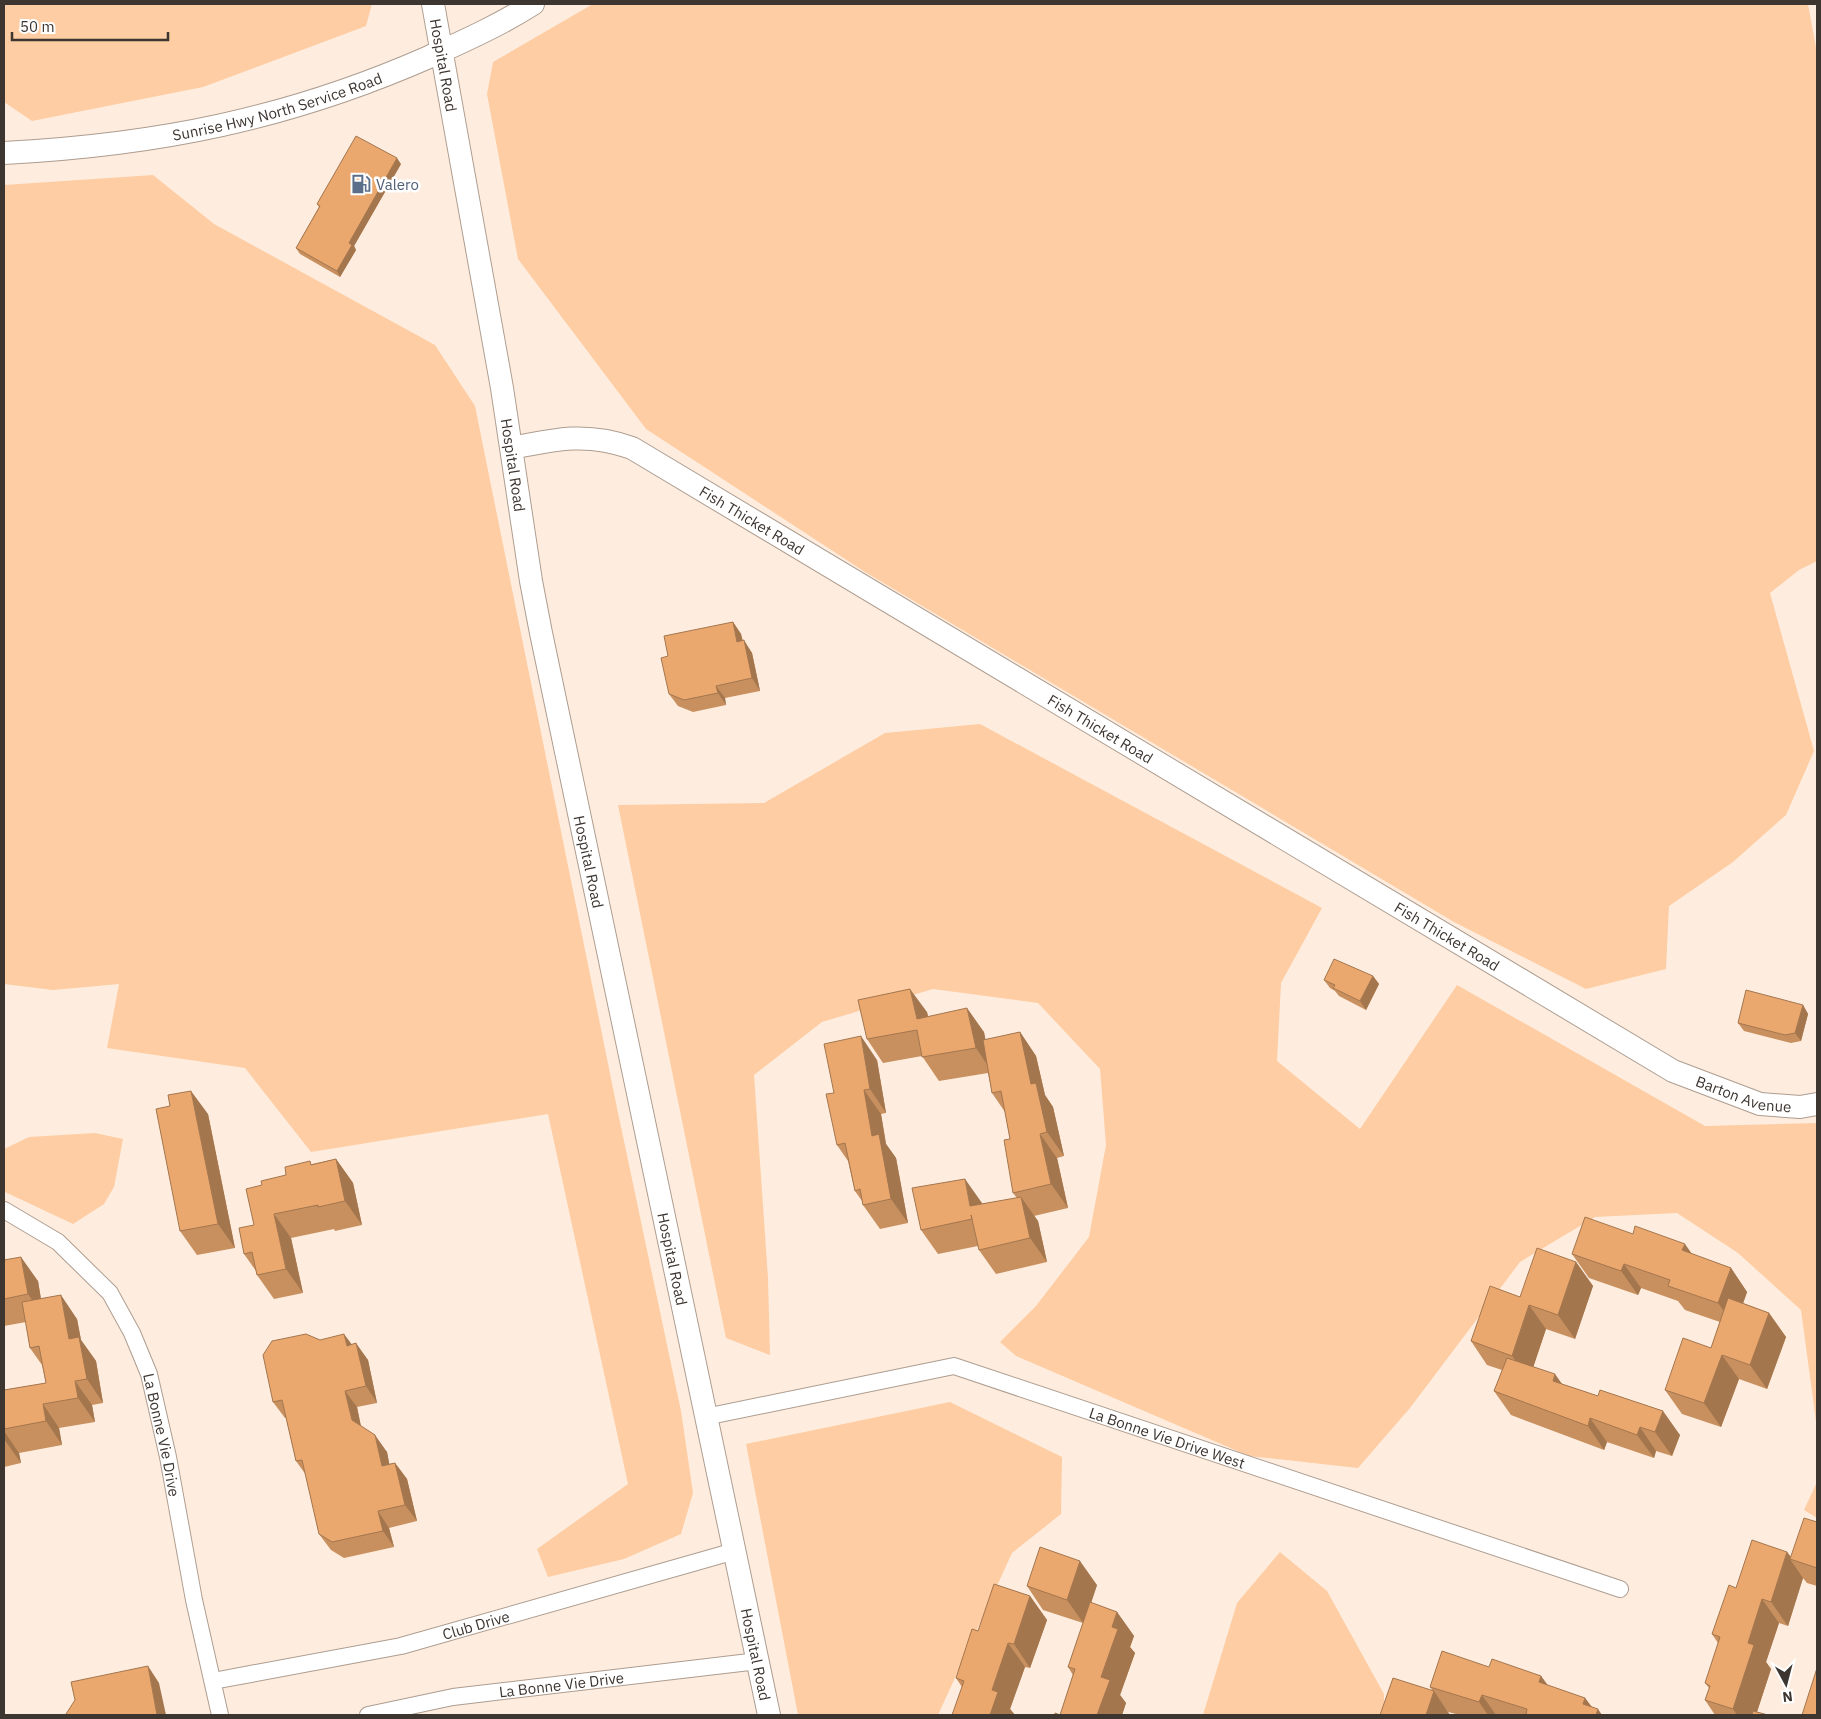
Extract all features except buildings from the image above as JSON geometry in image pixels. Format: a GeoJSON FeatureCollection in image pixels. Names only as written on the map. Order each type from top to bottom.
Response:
{"type":"FeatureCollection","features":[{"type":"Feature","properties":{"kind":"street","name":"Hospital Road"},"geometry":{"type":"LineString","coordinates":[[433,4],[512,448],[539,624],[768,1715]]}},
{"type":"Feature","properties":{"kind":"street","name":"Sunrise Hwy North Service Road"},"geometry":{"type":"LineString","coordinates":[[4,153],[109,146],[257,119],[351,90],[485,31],[533,4]]}},
{"type":"Feature","properties":{"kind":"street","name":"Fish Thicket Road"},"geometry":{"type":"LineString","coordinates":[[512,448],[542,442],[589,438],[609,439],[646,456],[1673,1071]]}},
{"type":"Feature","properties":{"kind":"street","name":"Barton Avenue"},"geometry":{"type":"LineString","coordinates":[[1673,1071],[1760,1104],[1800,1107],[1817,1104]]}},
{"type":"Feature","properties":{"kind":"street","name":"La Bonne Vie Drive"},"geometry":{"type":"LineString","coordinates":[[4,1210],[58,1242],[110,1293],[132,1333],[149,1374],[220,1715]]}},
{"type":"Feature","properties":{"kind":"street","name":"La Bonne Vie Drive West"},"geometry":{"type":"LineString","coordinates":[[705,1417],[954,1366],[1620,1589]]}},
{"type":"Feature","properties":{"kind":"street","name":"Club Drive"},"geometry":{"type":"LineString","coordinates":[[213,1681],[401,1646],[735,1551]]}},
{"type":"Feature","properties":{"kind":"street","name":"La Bonne Vie Drive"},"geometry":{"type":"LineString","coordinates":[[368,1715],[453,1697],[758,1661]]}},
{"type":"Feature","properties":{"kind":"shaded area"},"geometry":{"type":"Polygon","coordinates":[[[4,4],[372,4],[366,26],[203,87],[32,121],[4,102],[4,4]]]}},
{"type":"Feature","properties":{"kind":"shaded area"},"geometry":{"type":"Polygon","coordinates":[[[593,4],[1808,4],[1817,53],[1817,561],[1799,570],[1770,593],[1814,751],[1786,815],[1733,862],[1669,906],[1666,969],[1586,989],[1454,922],[865,572],[646,429],[518,259],[487,94],[493,62],[593,4]]]}},
{"type":"Feature","properties":{"kind":"shaded area"},"geometry":{"type":"Polygon","coordinates":[[[153,175],[214,224],[435,345],[475,406],[617,1108],[681,1411],[693,1493],[681,1534],[624,1559],[548,1577],[537,1549],[628,1484],[548,1114],[311,1152],[245,1068],[107,1048],[119,984],[53,990],[4,984],[4,185],[153,175]]]}},
{"type":"Feature","properties":{"kind":"shaded area"},"geometry":{"type":"Polygon","coordinates":[[[980,724],[1322,908],[1281,983],[1277,1061],[1360,1129],[1457,985],[1705,1126],[1817,1123],[1817,1429],[1801,1310],[1738,1253],[1677,1213],[1595,1217],[1520,1262],[1410,1408],[1358,1468],[1249,1456],[1016,1356],[1000,1342],[1036,1306],[1089,1237],[1106,1145],[1100,1069],[1038,1003],[933,989],[822,1022],[754,1075],[768,1278],[770,1355],[726,1338],[618,805],[764,803],[885,733],[980,724]]]}},
{"type":"Feature","properties":{"kind":"shaded area"},"geometry":{"type":"Polygon","coordinates":[[[95,1133],[123,1139],[114,1187],[104,1204],[73,1224],[5,1192],[4,1149],[29,1137],[95,1133]]]}},
{"type":"Feature","properties":{"kind":"shaded area"},"geometry":{"type":"Polygon","coordinates":[[[950,1402],[1062,1457],[1061,1514],[1012,1553],[938,1715],[798,1715],[746,1444],[950,1402]]]}},
{"type":"Feature","properties":{"kind":"shaded area"},"geometry":{"type":"Polygon","coordinates":[[[1817,1482],[1817,1518],[1804,1510],[1817,1482]]]}},
{"type":"Feature","properties":{"kind":"shaded area"},"geometry":{"type":"Polygon","coordinates":[[[1280,1552],[1327,1591],[1384,1694],[1384,1715],[1203,1715],[1237,1603],[1280,1552]]]}},
{"type":"Feature","properties":{"kind":"place","name":"Valero"},"geometry":{"type":"Point","coordinates":[361,184]}}]}
